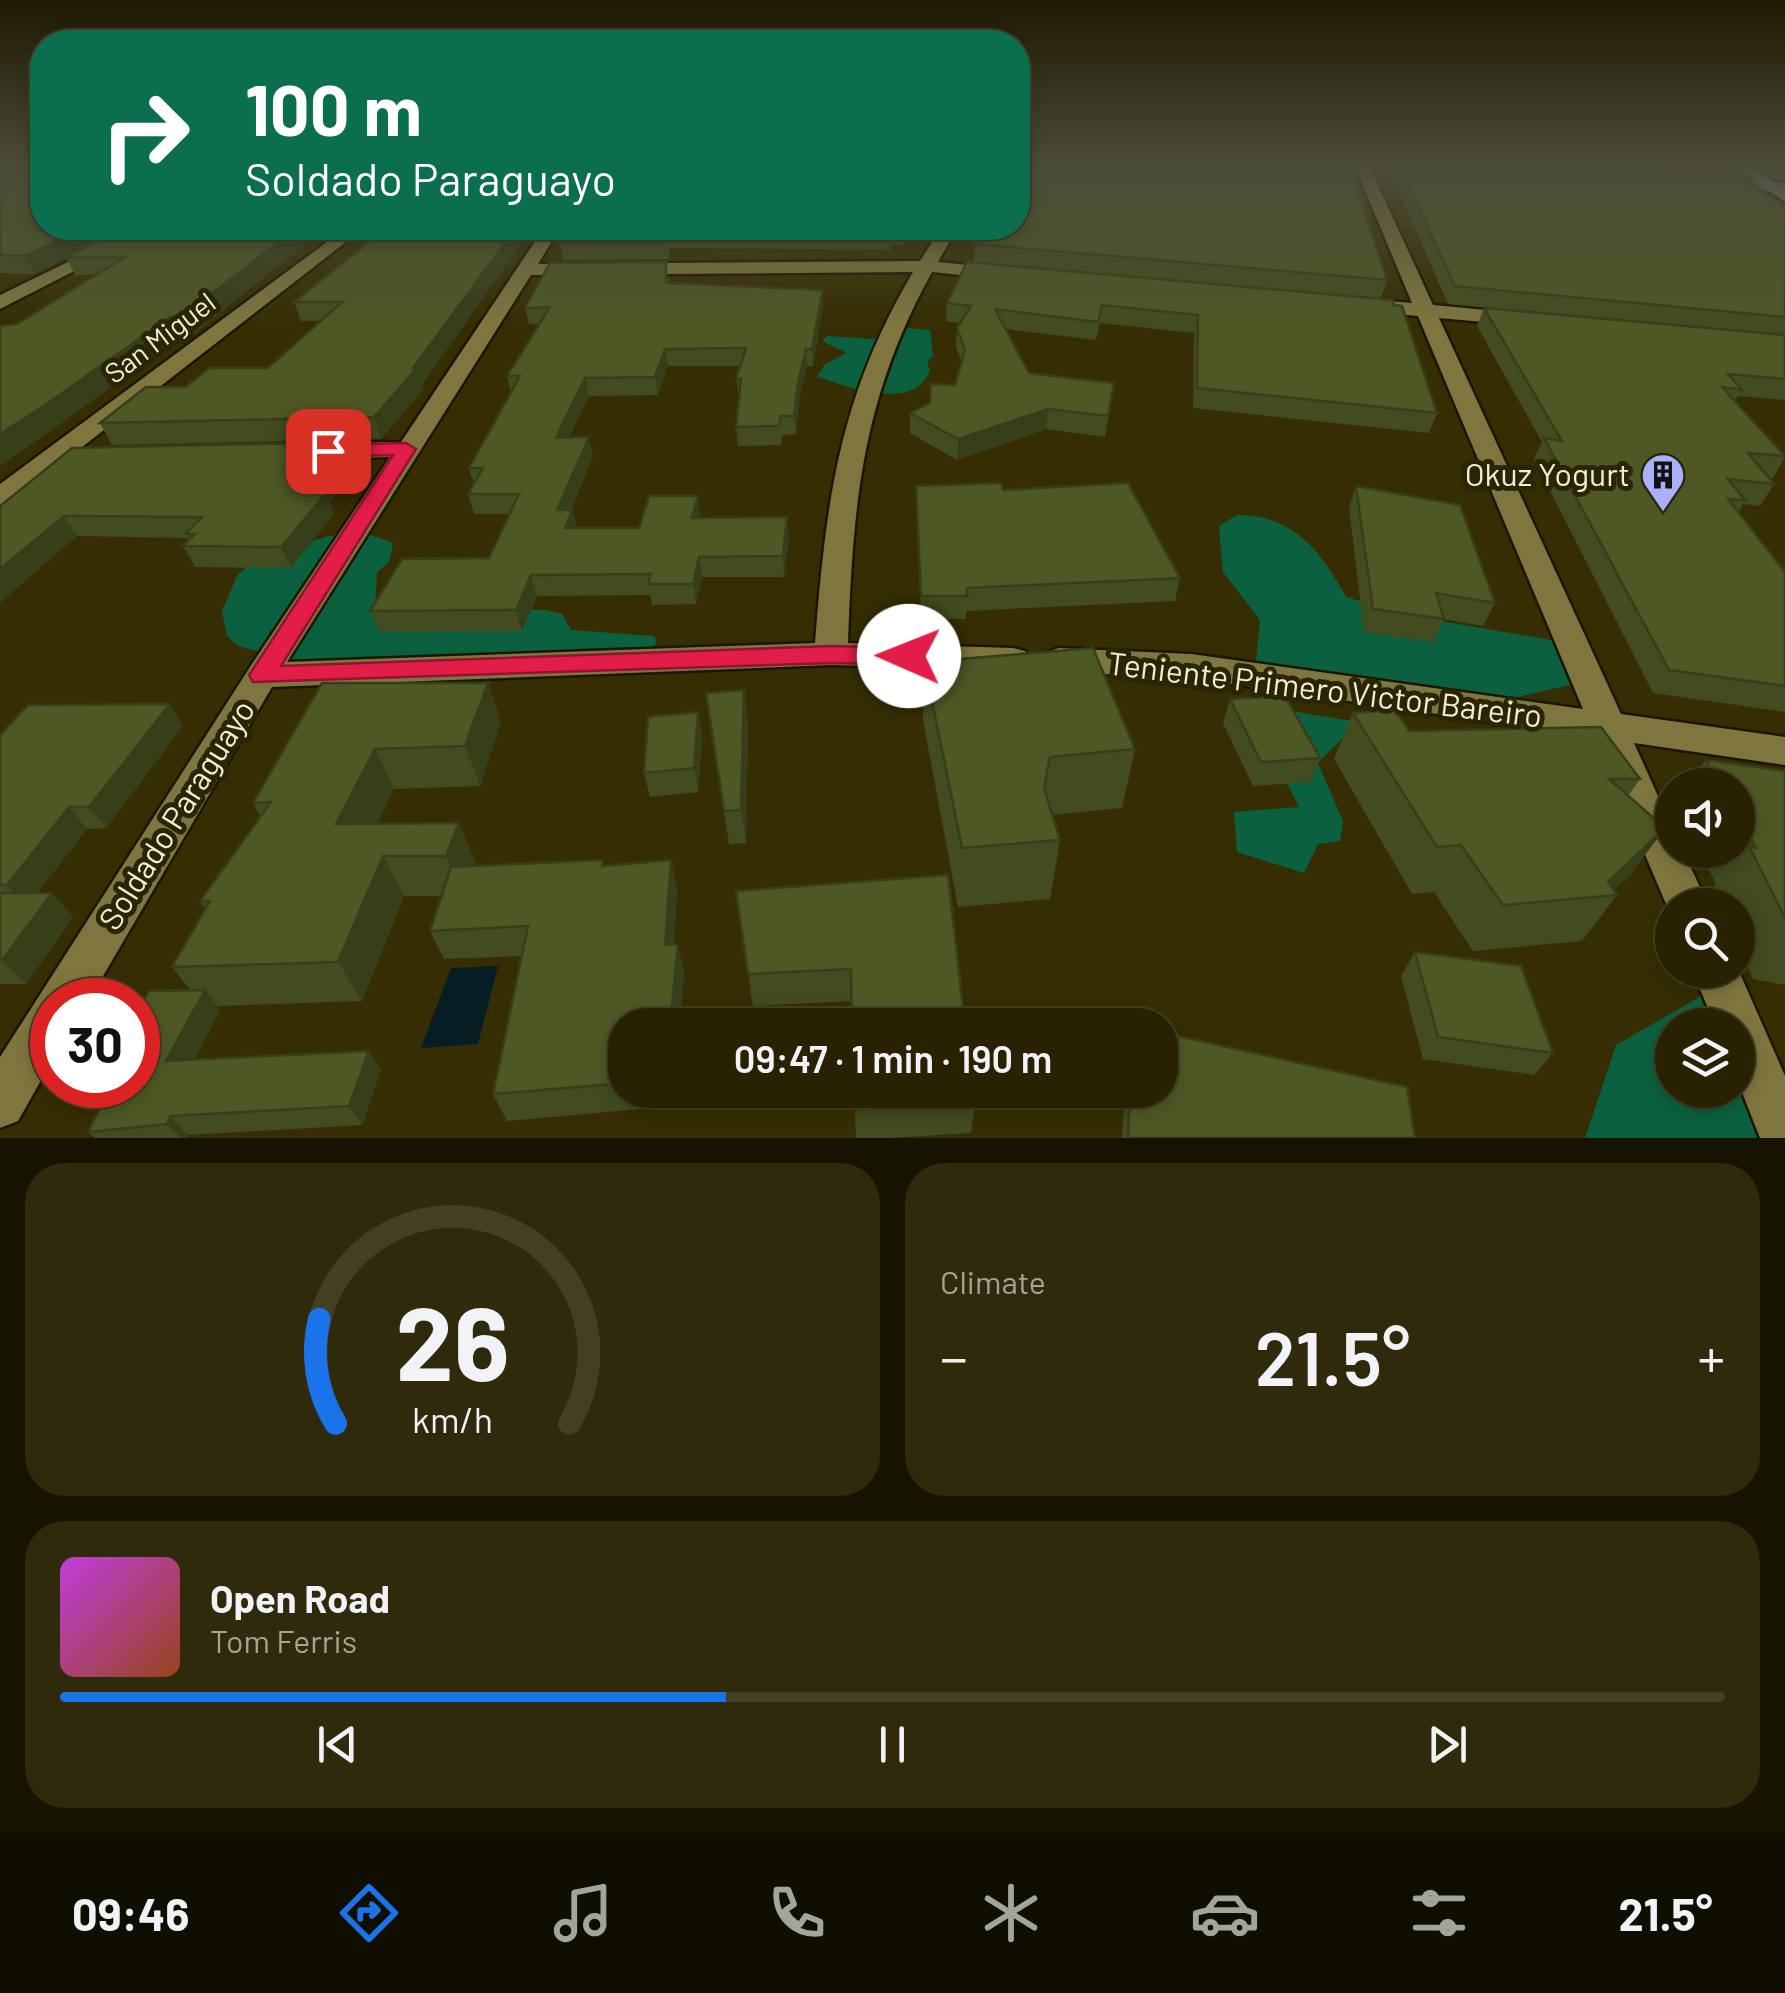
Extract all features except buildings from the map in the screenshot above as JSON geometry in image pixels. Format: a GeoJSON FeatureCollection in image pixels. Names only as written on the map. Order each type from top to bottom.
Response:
{"type":"FeatureCollection","features":[{"type":"Feature","properties":{"kind":"street"},"geometry":{"type":"LineString","coordinates":[[1386,219],[1680,888]]}},
{"type":"Feature","properties":{"kind":"street"},"geometry":{"type":"LineString","coordinates":[[0,303],[126,240]]}},
{"type":"Feature","properties":{"kind":"street","name":"San Miguel"},"geometry":{"type":"LineString","coordinates":[[0,497],[340,240]]}},
{"type":"Feature","properties":{"kind":"street","name":"Soldado Paraguayo"},"geometry":{"type":"LineString","coordinates":[[76,978],[262,675],[544,240]]}},
{"type":"Feature","properties":{"kind":"street"},"geometry":{"type":"LineString","coordinates":[[831,654],[839,522],[858,420],[874,370],[925,266],[942,240]]}},
{"type":"Feature","properties":{"kind":"street"},"geometry":{"type":"LineString","coordinates":[[524,270],[925,266],[1022,275]]}},
{"type":"Feature","properties":{"kind":"street"},"geometry":{"type":"LineString","coordinates":[[1350,304],[1546,322]]}},
{"type":"Feature","properties":{"kind":"street"},"geometry":{"type":"LineString","coordinates":[[289,452],[406,449]]}},
{"type":"Feature","properties":{"kind":"street"},"geometry":{"type":"LineString","coordinates":[[53,457],[92,456]]}},
{"type":"Feature","properties":{"kind":"street","name":"Teniente Primero Victor Bareiro"},"geometry":{"type":"LineString","coordinates":[[262,675],[831,654],[1191,666],[1785,751]]}},
{"type":"Feature","properties":{"kind":"street"},"geometry":{"type":"LineString","coordinates":[[1722,988],[1785,1135]]}},
{"type":"Feature","properties":{"kind":"street"},"geometry":{"type":"LineString","coordinates":[[0,1103],[30,1053]]}},
{"type":"Feature","properties":{"kind":"green space"},"geometry":{"type":"Polygon","coordinates":[[[908,328],[930,330],[933,356],[927,361],[930,371],[921,384],[909,391],[878,393],[817,377],[825,364],[847,353],[822,341],[827,336],[872,339],[908,328]]]}},
{"type":"Feature","properties":{"kind":"green space"},"geometry":{"type":"Polygon","coordinates":[[[1237,515],[1274,521],[1303,539],[1327,565],[1346,597],[1417,617],[1563,642],[1582,682],[1465,709],[1275,691],[1256,661],[1260,620],[1223,572],[1219,526],[1237,515]]]}},
{"type":"Feature","properties":{"kind":"green space"},"geometry":{"type":"Polygon","coordinates":[[[368,534],[393,543],[389,562],[377,572],[375,607],[546,610],[562,614],[571,630],[654,636],[657,642],[648,654],[300,677],[261,652],[238,646],[227,636],[222,611],[237,576],[255,559],[329,536],[368,534]]]}},
{"type":"Feature","properties":{"kind":"green space"},"geometry":{"type":"Polygon","coordinates":[[[1279,709],[1358,722],[1318,763],[1343,821],[1340,841],[1318,844],[1304,873],[1237,852],[1234,812],[1299,807],[1266,742],[1279,709]]]}},
{"type":"Feature","properties":{"kind":"green space"},"geometry":{"type":"Polygon","coordinates":[[[1715,988],[1740,988],[1746,1008],[1680,1008],[1715,988]]]}},
{"type":"Feature","properties":{"kind":"green space"},"geometry":{"type":"Polygon","coordinates":[[[1655,1023],[1655,1108],[1755,1108],[1755,1039],[1785,1138],[1585,1138],[1616,1045],[1655,1023]]]}},
{"type":"Feature","properties":{"kind":"water"},"geometry":{"type":"Polygon","coordinates":[[[498,966],[478,1044],[421,1048],[451,968],[498,966]]]}},
{"type":"Feature","properties":{"kind":"place","name":"Okuz Yogurt"},"geometry":{"type":"Point","coordinates":[1663,513]}},
{"type":"Feature","properties":{"kind":"route"},"geometry":{"type":"LineString","coordinates":[[328,451],[406,449],[262,675],[831,654],[909,656]]}}]}
